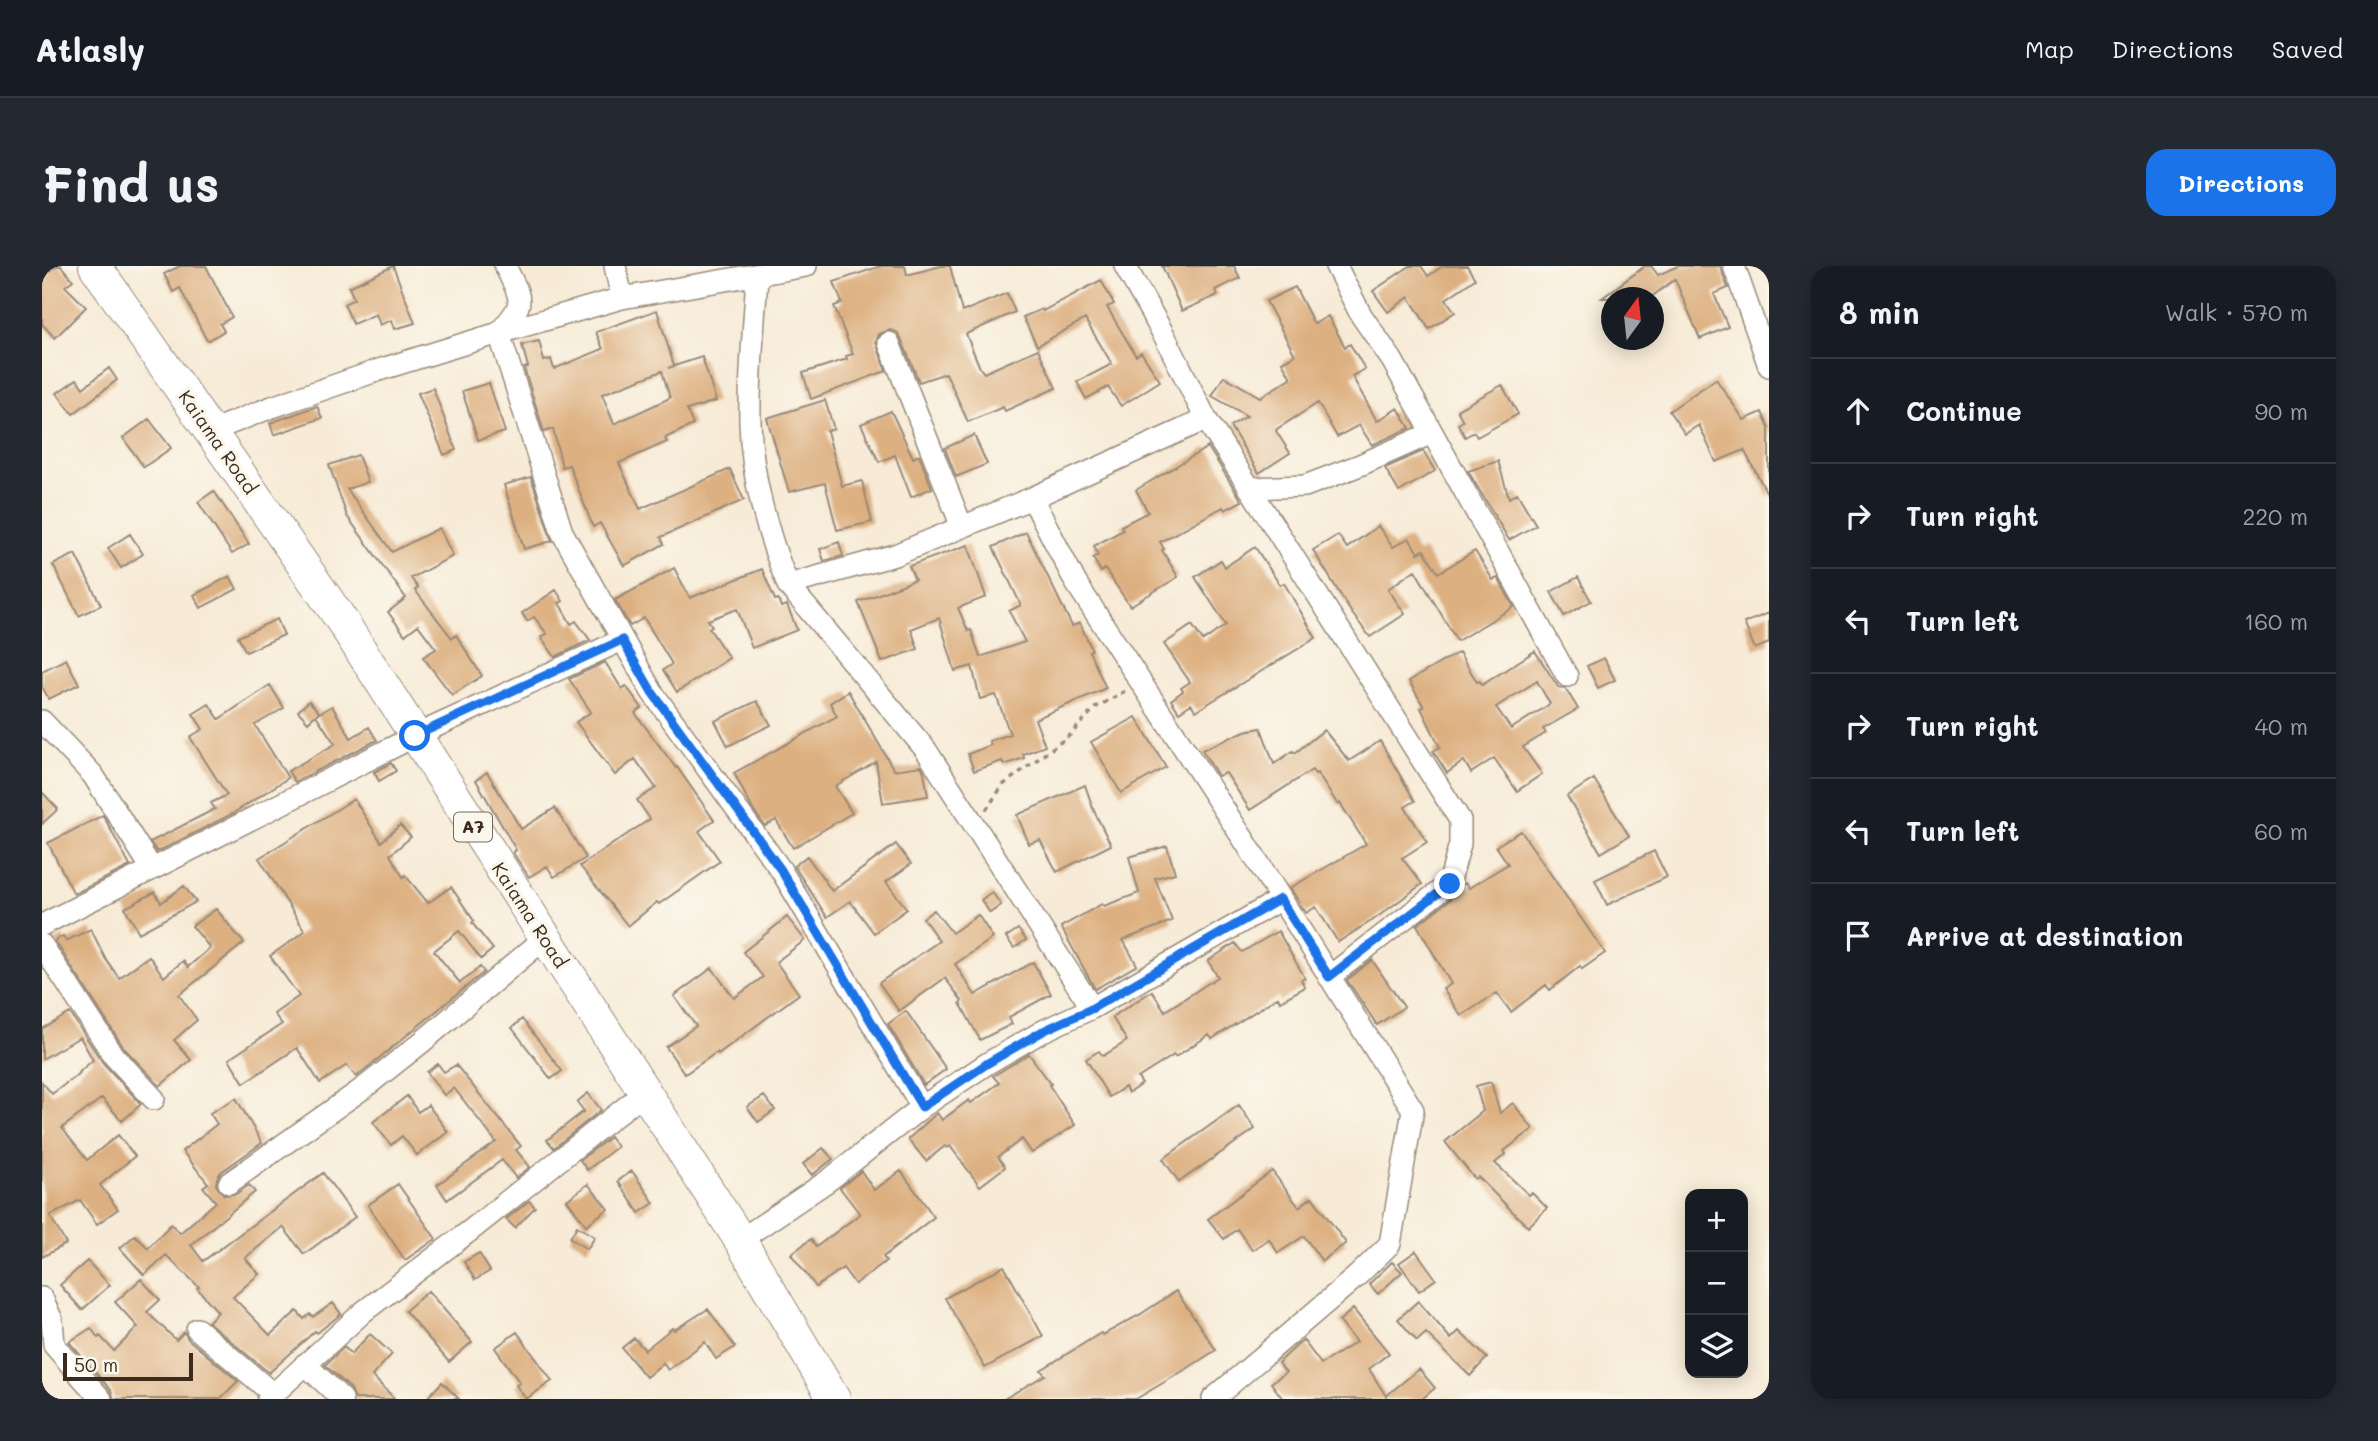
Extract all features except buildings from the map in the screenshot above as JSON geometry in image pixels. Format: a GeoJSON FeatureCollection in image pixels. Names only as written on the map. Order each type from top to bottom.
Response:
{"type":"FeatureCollection","features":[{"type":"Feature","properties":{"kind":"highway","name":"Kaiama Road"},"geometry":{"type":"LineString","coordinates":[[106,273],[340,618],[740,1240],[834,1399]]}},
{"type":"Feature","properties":{"kind":"street"},"geometry":{"type":"LineString","coordinates":[[499,333],[517,312],[520,304],[518,292],[505,266]]}},
{"type":"Feature","properties":{"kind":"street"},"geometry":{"type":"LineString","coordinates":[[615,266],[622,298]]}},
{"type":"Feature","properties":{"kind":"street"},"geometry":{"type":"LineString","coordinates":[[211,431],[321,390],[499,333],[622,298],[806,266]]}},
{"type":"Feature","properties":{"kind":"street"},"geometry":{"type":"LineString","coordinates":[[1125,266],[1206,419],[1460,820],[1460,844],[1450,884],[1329,977]]}},
{"type":"Feature","properties":{"kind":"street"},"geometry":{"type":"LineString","coordinates":[[1336,266],[1361,315],[1392,360],[1567,676]]}},
{"type":"Feature","properties":{"kind":"street"},"geometry":{"type":"LineString","coordinates":[[1734,266],[1769,366]]}},
{"type":"Feature","properties":{"kind":"street"},"geometry":{"type":"LineString","coordinates":[[757,276],[750,424],[759,491],[776,556],[788,585],[926,750],[1091,1009]]}},
{"type":"Feature","properties":{"kind":"street"},"geometry":{"type":"LineString","coordinates":[[499,333],[562,532],[652,692],[781,870],[922,1107]]}},
{"type":"Feature","properties":{"kind":"street"},"geometry":{"type":"LineString","coordinates":[[889,343],[962,527]]}},
{"type":"Feature","properties":{"kind":"street"},"geometry":{"type":"LineString","coordinates":[[788,585],[895,555],[1032,498],[1206,419]]}},
{"type":"Feature","properties":{"kind":"street"},"geometry":{"type":"LineString","coordinates":[[1250,488],[1304,486],[1432,433]]}},
{"type":"Feature","properties":{"kind":"street"},"geometry":{"type":"LineString","coordinates":[[1032,498],[1076,583],[1413,1110],[1390,1244],[1356,1277],[1213,1399]]}},
{"type":"Feature","properties":{"kind":"street"},"geometry":{"type":"LineString","coordinates":[[42,925],[415,736],[622,640]]}},
{"type":"Feature","properties":{"kind":"street"},"geometry":{"type":"LineString","coordinates":[[42,720],[93,775],[152,869]]}},
{"type":"Feature","properties":{"kind":"street"},"geometry":{"type":"LineString","coordinates":[[740,1240],[829,1180],[922,1107],[988,1063],[1043,1031],[1091,1009],[1280,899]]}},
{"type":"Feature","properties":{"kind":"street"},"geometry":{"type":"LineString","coordinates":[[229,1183],[365,1087],[545,938]]}},
{"type":"Feature","properties":{"kind":"street"},"geometry":{"type":"LineString","coordinates":[[42,945],[114,1056],[154,1099]]}},
{"type":"Feature","properties":{"kind":"street"},"geometry":{"type":"LineString","coordinates":[[197,1329],[271,1396],[363,1312],[645,1092]]}},
{"type":"Feature","properties":{"kind":"street"},"geometry":{"type":"LineString","coordinates":[[42,1298],[51,1320],[48,1351],[101,1399]]}},
{"type":"Feature","properties":{"kind":"street"},"geometry":{"type":"LineString","coordinates":[[305,1364],[342,1399]]}},
{"type":"Feature","properties":{"kind":"path"},"geometry":{"type":"LineString","coordinates":[[975,826],[1003,785],[1070,734],[1095,708],[1141,682]]}},
{"type":"Feature","properties":{"kind":"route"},"geometry":{"type":"LineString","coordinates":[[415,736],[622,640],[652,692],[781,870],[922,1107],[988,1063],[1043,1031],[1091,1009],[1280,899],[1329,977],[1450,884]]}}]}
